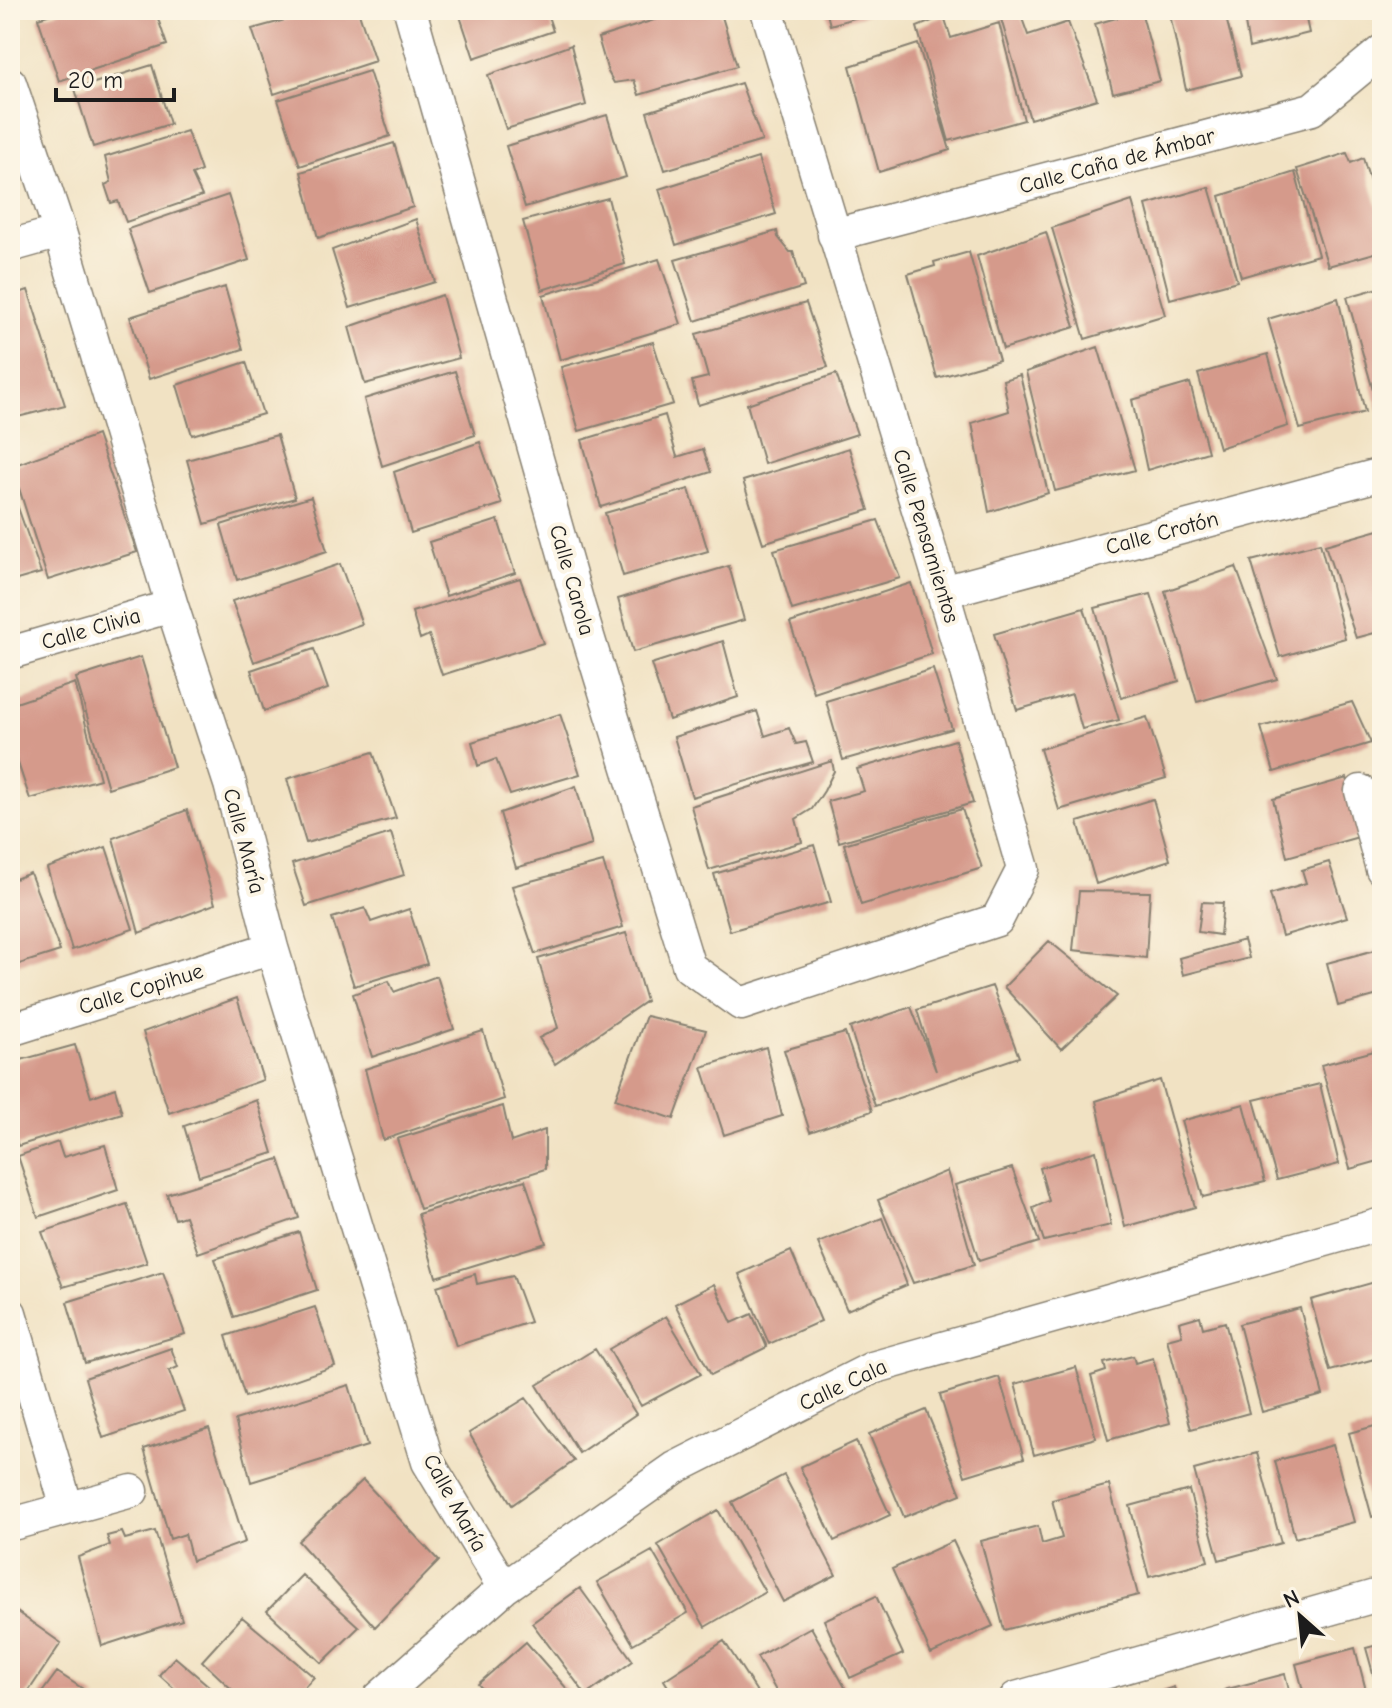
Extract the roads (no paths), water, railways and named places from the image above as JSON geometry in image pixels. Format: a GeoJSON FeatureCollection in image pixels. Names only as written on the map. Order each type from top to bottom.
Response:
{"type":"FeatureCollection","features":[{"type":"Feature","properties":{"kind":"street","name":"Calle Carola"},"geometry":{"type":"LineString","coordinates":[[410,10],[579,607],[689,967],[741,1004],[859,965]]}},
{"type":"Feature","properties":{"kind":"street","name":"Calle Pensamientos"},"geometry":{"type":"LineString","coordinates":[[767,10],[943,592],[1023,869],[997,920],[859,965]]}},
{"type":"Feature","properties":{"kind":"street","name":"Calle Caña de Ámbar"},"geometry":{"type":"LineString","coordinates":[[834,235],[1312,109],[1382,51]]}},
{"type":"Feature","properties":{"kind":"street","name":"Calle María"},"geometry":{"type":"LineString","coordinates":[[10,83],[60,232],[172,606],[230,784],[272,948],[428,1462],[504,1588]]}},
{"type":"Feature","properties":{"kind":"street"},"geometry":{"type":"LineString","coordinates":[[10,246],[60,232]]}},
{"type":"Feature","properties":{"kind":"street","name":"Calle Crotón"},"geometry":{"type":"LineString","coordinates":[[943,592],[1382,474]]}},
{"type":"Feature","properties":{"kind":"street","name":"Calle Clivia"},"geometry":{"type":"LineString","coordinates":[[10,653],[172,606]]}},
{"type":"Feature","properties":{"kind":"street"},"geometry":{"type":"LineString","coordinates":[[1361,791],[1381,857]]}},
{"type":"Feature","properties":{"kind":"street","name":"Calle Copihue"},"geometry":{"type":"LineString","coordinates":[[10,1030],[272,948]]}},
{"type":"Feature","properties":{"kind":"street","name":"Calle Cala"},"geometry":{"type":"LineString","coordinates":[[379,1698],[504,1588],[675,1468],[872,1368],[1382,1224]]}},
{"type":"Feature","properties":{"kind":"street"},"geometry":{"type":"LineString","coordinates":[[10,1313],[67,1508]]}},
{"type":"Feature","properties":{"kind":"street"},"geometry":{"type":"LineString","coordinates":[[16,1523],[132,1491]]}},
{"type":"Feature","properties":{"kind":"street"},"geometry":{"type":"LineString","coordinates":[[1016,1698],[1382,1594]]}}]}
